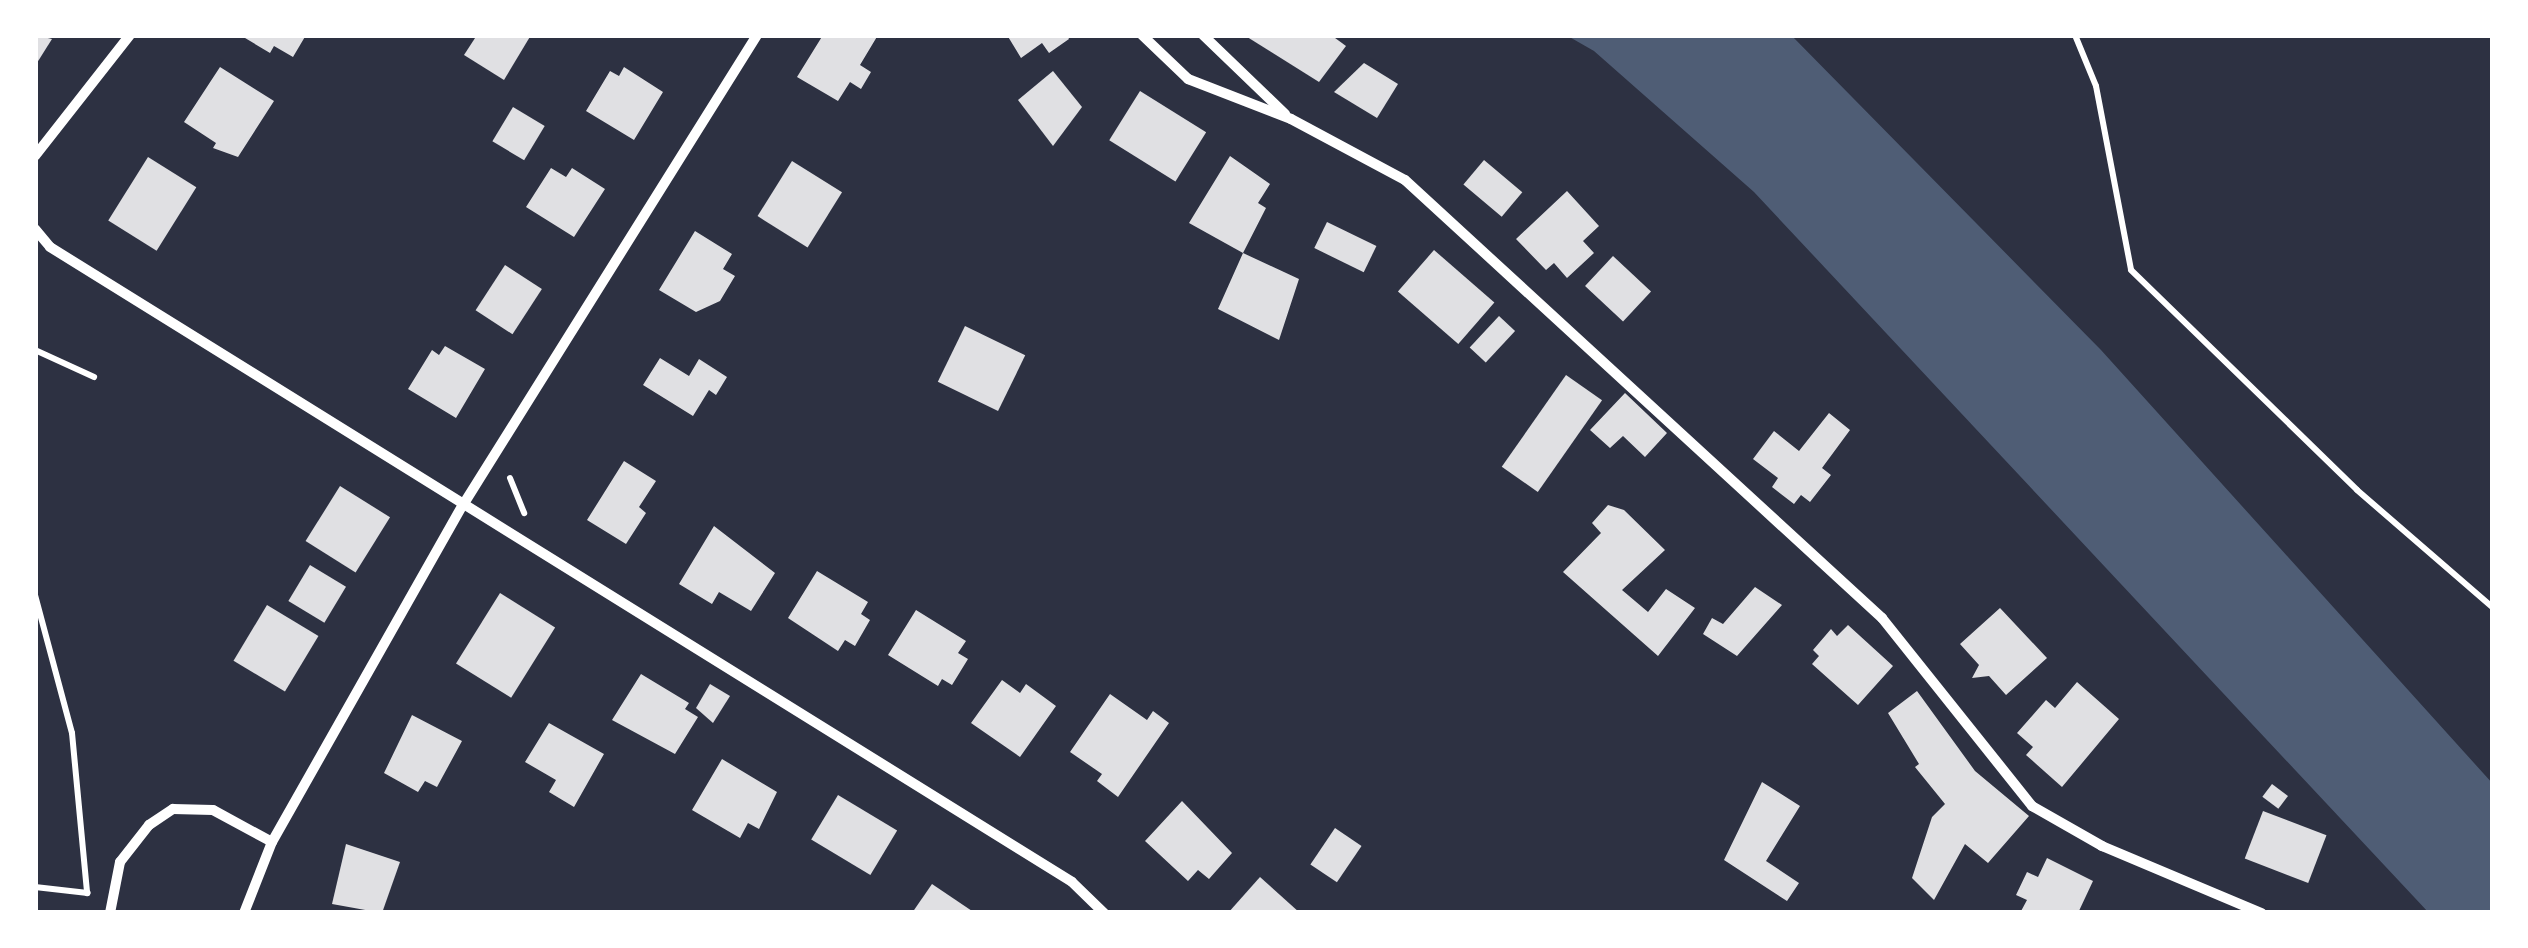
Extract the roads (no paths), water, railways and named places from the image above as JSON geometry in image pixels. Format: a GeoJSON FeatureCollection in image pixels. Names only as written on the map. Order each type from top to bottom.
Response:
{"type":"FeatureCollection","features":[{"type":"Feature","properties":{"kind":"street"},"geometry":{"type":"LineString","coordinates":[[35,156],[130,35]]}},
{"type":"Feature","properties":{"kind":"street"},"geometry":{"type":"LineString","coordinates":[[244,913],[272,842],[463,506],[757,35]]}},
{"type":"Feature","properties":{"kind":"street"},"geometry":{"type":"LineString","coordinates":[[1142,35],[1188,79],[1291,118],[1406,180],[1672,418],[1882,618],[2032,806],[2102,846],[2261,913]]}},
{"type":"Feature","properties":{"kind":"street"},"geometry":{"type":"LineString","coordinates":[[1203,35],[1291,118]]}},
{"type":"Feature","properties":{"kind":"street"},"geometry":{"type":"LineString","coordinates":[[35,228],[50,247],[1072,882],[1104,913]]}},
{"type":"Feature","properties":{"kind":"street"},"geometry":{"type":"LineString","coordinates":[[110,913],[120,862],[149,825],[173,809],[213,810],[272,842]]}},
{"type":"Feature","properties":{"kind":"water"},"geometry":{"type":"Polygon","coordinates":[[[1566,35],[1791,35],[2101,350],[2493,784],[2493,913],[2429,913],[1754,192],[1594,51],[1566,35]]]}}]}
